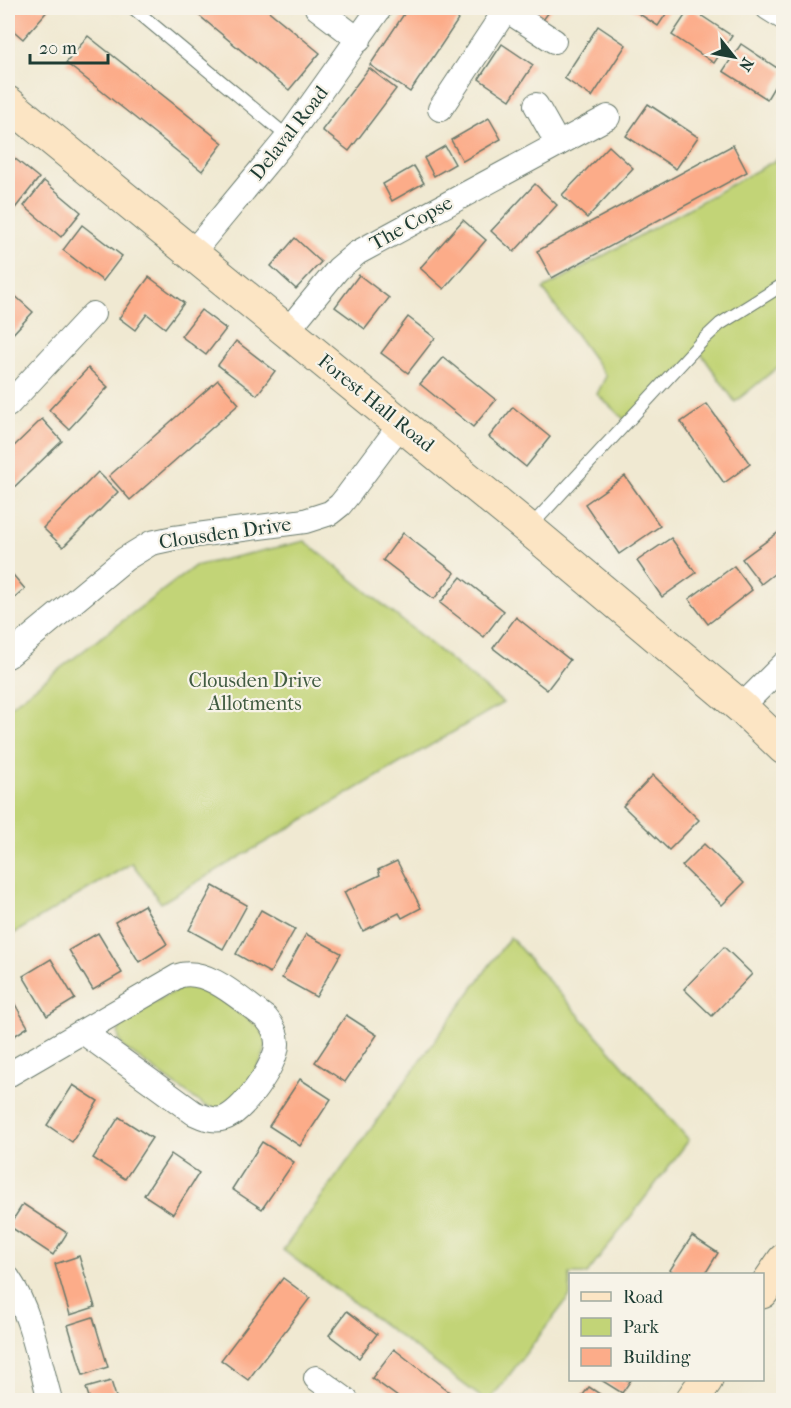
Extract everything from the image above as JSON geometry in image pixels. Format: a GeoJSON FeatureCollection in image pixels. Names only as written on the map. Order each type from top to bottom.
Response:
{"type":"FeatureCollection","features":[{"type":"Feature","properties":{"kind":"main road","name":"Forest Hall Road"},"geometry":{"type":"LineString","coordinates":[[8,103],[529,529],[741,707],[783,748]]}},
{"type":"Feature","properties":{"kind":"main road"},"geometry":{"type":"LineString","coordinates":[[764,1289],[783,1260]]}},
{"type":"Feature","properties":{"kind":"main road"},"geometry":{"type":"LineString","coordinates":[[692,1401],[705,1381]]}},
{"type":"Feature","properties":{"kind":"street"},"geometry":{"type":"LineString","coordinates":[[317,8],[359,40]]}},
{"type":"Feature","properties":{"kind":"street","name":"Delaval Road"},"geometry":{"type":"LineString","coordinates":[[192,253],[288,137],[380,8]]}},
{"type":"Feature","properties":{"kind":"street"},"geometry":{"type":"LineString","coordinates":[[440,109],[506,8],[554,41]]}},
{"type":"Feature","properties":{"kind":"street"},"geometry":{"type":"LineString","coordinates":[[768,8],[783,18]]}},
{"type":"Feature","properties":{"kind":"street"},"geometry":{"type":"LineString","coordinates":[[536,105],[558,144]]}},
{"type":"Feature","properties":{"kind":"street","name":"The Copse"},"geometry":{"type":"LineString","coordinates":[[287,331],[338,269],[357,253],[608,117]]}},
{"type":"Feature","properties":{"kind":"street"},"geometry":{"type":"LineString","coordinates":[[8,405],[93,314]]}},
{"type":"Feature","properties":{"kind":"street","name":"Clousden Drive"},"geometry":{"type":"LineString","coordinates":[[8,656],[125,559],[151,543],[174,537],[305,521],[330,513],[348,495],[400,424]]}},
{"type":"Feature","properties":{"kind":"street"},"geometry":{"type":"LineString","coordinates":[[741,707],[783,664]]}},
{"type":"Feature","properties":{"kind":"street"},"geometry":{"type":"LineString","coordinates":[[8,1075],[178,976],[186,973],[195,973],[211,979],[266,1018],[273,1026],[277,1044],[272,1064],[242,1106],[228,1117],[213,1120],[195,1113],[83,1032]]}},
{"type":"Feature","properties":{"kind":"street"},"geometry":{"type":"LineString","coordinates":[[8,1278],[17,1291],[24,1309],[50,1401]]}},
{"type":"Feature","properties":{"kind":"street"},"geometry":{"type":"LineString","coordinates":[[315,1378],[346,1401]]}},
{"type":"Feature","properties":{"kind":"lane"},"geometry":{"type":"LineString","coordinates":[[133,8],[288,137]]}},
{"type":"Feature","properties":{"kind":"lane"},"geometry":{"type":"LineString","coordinates":[[529,529],[703,340],[720,324],[783,284]]}},
{"type":"Feature","properties":{"kind":"green space"},"geometry":{"type":"Polygon","coordinates":[[[783,156],[783,363],[735,402],[700,352],[626,421],[597,394],[606,376],[543,289],[783,156]]]}},
{"type":"Feature","properties":{"kind":"green space","name":"Clousden Drive Allotments"},"geometry":{"type":"Polygon","coordinates":[[[305,541],[503,703],[161,903],[132,863],[8,937],[8,708],[195,566],[305,541]]]}},
{"type":"Feature","properties":{"kind":"green space"},"geometry":{"type":"Polygon","coordinates":[[[510,937],[689,1140],[588,1273],[569,1273],[569,1297],[490,1400],[485,1400],[283,1250],[510,937]]]}},
{"type":"Feature","properties":{"kind":"green space"},"geometry":{"type":"Polygon","coordinates":[[[187,984],[209,990],[259,1027],[266,1040],[265,1052],[256,1071],[234,1099],[219,1108],[205,1106],[123,1047],[119,1038],[120,1027],[128,1017],[187,984]]]}},
{"type":"Feature","properties":{"kind":"building"},"geometry":{"type":"Polygon","coordinates":[[[8,8],[50,8],[23,39],[8,26],[8,8]]]}},
{"type":"Feature","properties":{"kind":"building"},"geometry":{"type":"Polygon","coordinates":[[[190,8],[265,8],[320,53],[289,90],[190,8]]]}},
{"type":"Feature","properties":{"kind":"building"},"geometry":{"type":"Polygon","coordinates":[[[408,8],[466,8],[410,92],[370,65],[408,8]]]}},
{"type":"Feature","properties":{"kind":"building"},"geometry":{"type":"Polygon","coordinates":[[[531,8],[552,8],[543,20],[529,10],[531,8]]]}},
{"type":"Feature","properties":{"kind":"building"},"geometry":{"type":"Polygon","coordinates":[[[630,8],[670,8],[658,26],[630,8]]]}},
{"type":"Feature","properties":{"kind":"building"},"geometry":{"type":"Polygon","coordinates":[[[690,8],[732,36],[714,63],[672,35],[690,8]]]}},
{"type":"Feature","properties":{"kind":"building"},"geometry":{"type":"Polygon","coordinates":[[[598,26],[626,45],[592,97],[564,78],[598,26]]]}},
{"type":"Feature","properties":{"kind":"building"},"geometry":{"type":"Polygon","coordinates":[[[88,36],[223,143],[202,171],[66,63],[88,36]]]}},
{"type":"Feature","properties":{"kind":"building"},"geometry":{"type":"Polygon","coordinates":[[[502,44],[533,65],[510,100],[479,79],[502,44]]]}},
{"type":"Feature","properties":{"kind":"building"},"geometry":{"type":"Polygon","coordinates":[[[741,44],[783,72],[767,99],[723,71],[741,44]]]}},
{"type":"Feature","properties":{"kind":"building"},"geometry":{"type":"Polygon","coordinates":[[[369,68],[396,89],[349,151],[322,130],[369,68]]]}},
{"type":"Feature","properties":{"kind":"building"},"geometry":{"type":"Polygon","coordinates":[[[648,104],[698,137],[676,169],[626,136],[648,104]]]}},
{"type":"Feature","properties":{"kind":"building"},"geometry":{"type":"Polygon","coordinates":[[[489,118],[501,139],[463,161],[451,140],[489,118]]]}},
{"type":"Feature","properties":{"kind":"building"},"geometry":{"type":"Polygon","coordinates":[[[733,145],[747,172],[552,278],[537,251],[733,145]]]}},
{"type":"Feature","properties":{"kind":"building"},"geometry":{"type":"Polygon","coordinates":[[[445,146],[455,164],[434,176],[424,158],[445,146]]]}},
{"type":"Feature","properties":{"kind":"building"},"geometry":{"type":"Polygon","coordinates":[[[609,146],[633,168],[587,218],[562,195],[609,146]]]}},
{"type":"Feature","properties":{"kind":"building"},"geometry":{"type":"Polygon","coordinates":[[[8,153],[39,178],[8,217],[8,153]]]}},
{"type":"Feature","properties":{"kind":"building"},"geometry":{"type":"Polygon","coordinates":[[[414,166],[424,183],[392,201],[383,184],[414,166]]]}},
{"type":"Feature","properties":{"kind":"building"},"geometry":{"type":"Polygon","coordinates":[[[44,181],[81,212],[61,237],[24,206],[44,181]]]}},
{"type":"Feature","properties":{"kind":"building"},"geometry":{"type":"Polygon","coordinates":[[[535,184],[557,205],[514,252],[491,231],[535,184]]]}},
{"type":"Feature","properties":{"kind":"building"},"geometry":{"type":"Polygon","coordinates":[[[463,220],[486,240],[444,289],[420,268],[463,220]]]}},
{"type":"Feature","properties":{"kind":"building"},"geometry":{"type":"Polygon","coordinates":[[[82,225],[122,256],[103,281],[63,250],[82,225]]]}},
{"type":"Feature","properties":{"kind":"building"},"geometry":{"type":"Polygon","coordinates":[[[295,238],[321,262],[296,289],[271,266],[295,238]]]}},
{"type":"Feature","properties":{"kind":"building"},"geometry":{"type":"Polygon","coordinates":[[[359,275],[389,298],[365,329],[335,307],[359,275]]]}},
{"type":"Feature","properties":{"kind":"building"},"geometry":{"type":"Polygon","coordinates":[[[149,277],[184,303],[165,328],[147,314],[135,330],[119,318],[149,277]]]}},
{"type":"Feature","properties":{"kind":"building"},"geometry":{"type":"Polygon","coordinates":[[[12,293],[33,312],[8,339],[8,298],[12,293]]]}},
{"type":"Feature","properties":{"kind":"building"},"geometry":{"type":"Polygon","coordinates":[[[201,310],[226,329],[206,355],[181,336],[201,310]]]}},
{"type":"Feature","properties":{"kind":"building"},"geometry":{"type":"Polygon","coordinates":[[[408,317],[435,338],[408,373],[381,353],[408,317]]]}},
{"type":"Feature","properties":{"kind":"building"},"geometry":{"type":"Polygon","coordinates":[[[236,341],[275,371],[257,395],[218,365],[236,341]]]}},
{"type":"Feature","properties":{"kind":"building"},"geometry":{"type":"Polygon","coordinates":[[[443,357],[496,400],[473,427],[420,384],[443,357]]]}},
{"type":"Feature","properties":{"kind":"building"},"geometry":{"type":"Polygon","coordinates":[[[88,368],[108,387],[69,429],[49,410],[88,368]]]}},
{"type":"Feature","properties":{"kind":"building"},"geometry":{"type":"Polygon","coordinates":[[[218,380],[239,404],[130,500],[109,476],[218,380]]]}},
{"type":"Feature","properties":{"kind":"building"},"geometry":{"type":"Polygon","coordinates":[[[707,404],[750,464],[724,483],[681,422],[707,404]]]}},
{"type":"Feature","properties":{"kind":"building"},"geometry":{"type":"Polygon","coordinates":[[[513,407],[550,437],[526,467],[489,437],[513,407]]]}},
{"type":"Feature","properties":{"kind":"building"},"geometry":{"type":"Polygon","coordinates":[[[42,419],[62,441],[8,493],[8,452],[42,419]]]}},
{"type":"Feature","properties":{"kind":"building"},"geometry":{"type":"Polygon","coordinates":[[[98,472],[118,492],[63,547],[43,528],[98,472]]]}},
{"type":"Feature","properties":{"kind":"building"},"geometry":{"type":"Polygon","coordinates":[[[625,476],[660,526],[619,554],[585,504],[625,476]]]}},
{"type":"Feature","properties":{"kind":"building"},"geometry":{"type":"Polygon","coordinates":[[[783,529],[783,567],[761,584],[742,559],[783,529]]]}},
{"type":"Feature","properties":{"kind":"building"},"geometry":{"type":"Polygon","coordinates":[[[403,533],[455,573],[434,599],[383,560],[403,533]]]}},
{"type":"Feature","properties":{"kind":"building"},"geometry":{"type":"Polygon","coordinates":[[[671,538],[696,573],[662,597],[637,561],[671,538]]]}},
{"type":"Feature","properties":{"kind":"building"},"geometry":{"type":"Polygon","coordinates":[[[734,566],[752,590],[708,624],[689,599],[734,566]]]}},
{"type":"Feature","properties":{"kind":"building"},"geometry":{"type":"Polygon","coordinates":[[[8,569],[25,589],[8,604],[8,569]]]}},
{"type":"Feature","properties":{"kind":"building"},"geometry":{"type":"Polygon","coordinates":[[[461,577],[504,611],[484,637],[440,603],[461,577]]]}},
{"type":"Feature","properties":{"kind":"building"},"geometry":{"type":"Polygon","coordinates":[[[516,617],[570,660],[547,690],[493,648],[516,617]]]}},
{"type":"Feature","properties":{"kind":"building"},"geometry":{"type":"Polygon","coordinates":[[[653,775],[699,820],[669,850],[623,806],[653,775]]]}},
{"type":"Feature","properties":{"kind":"building"},"geometry":{"type":"Polygon","coordinates":[[[704,844],[744,883],[722,905],[682,866],[704,844]]]}},
{"type":"Feature","properties":{"kind":"building"},"geometry":{"type":"Polygon","coordinates":[[[397,861],[421,908],[402,918],[399,913],[363,931],[344,892],[380,875],[378,870],[397,861]]]}},
{"type":"Feature","properties":{"kind":"building"},"geometry":{"type":"Polygon","coordinates":[[[213,886],[247,905],[223,949],[189,930],[213,886]]]}},
{"type":"Feature","properties":{"kind":"building"},"geometry":{"type":"Polygon","coordinates":[[[144,905],[167,944],[139,962],[115,922],[144,905]]]}},
{"type":"Feature","properties":{"kind":"building"},"geometry":{"type":"Polygon","coordinates":[[[261,910],[295,929],[270,973],[236,954],[261,910]]]}},
{"type":"Feature","properties":{"kind":"building"},"geometry":{"type":"Polygon","coordinates":[[[98,933],[122,973],[93,990],[69,950],[98,933]]]}},
{"type":"Feature","properties":{"kind":"building"},"geometry":{"type":"Polygon","coordinates":[[[306,934],[341,953],[316,997],[282,978],[306,934]]]}},
{"type":"Feature","properties":{"kind":"building"},"geometry":{"type":"Polygon","coordinates":[[[724,947],[752,974],[712,1016],[684,989],[724,947]]]}},
{"type":"Feature","properties":{"kind":"building"},"geometry":{"type":"Polygon","coordinates":[[[51,959],[75,999],[47,1016],[23,976],[51,959]]]}},
{"type":"Feature","properties":{"kind":"building"},"geometry":{"type":"Polygon","coordinates":[[[8,992],[28,1027],[8,1040],[8,992]]]}},
{"type":"Feature","properties":{"kind":"building"},"geometry":{"type":"Polygon","coordinates":[[[346,1015],[377,1035],[345,1082],[315,1062],[346,1015]]]}},
{"type":"Feature","properties":{"kind":"building"},"geometry":{"type":"Polygon","coordinates":[[[300,1079],[331,1099],[300,1146],[269,1126],[300,1079]]]}},
{"type":"Feature","properties":{"kind":"building"},"geometry":{"type":"Polygon","coordinates":[[[73,1085],[98,1101],[72,1142],[47,1125],[73,1085]]]}},
{"type":"Feature","properties":{"kind":"building"},"geometry":{"type":"Polygon","coordinates":[[[119,1117],[152,1138],[125,1179],[93,1158],[119,1117]]]}},
{"type":"Feature","properties":{"kind":"building"},"geometry":{"type":"Polygon","coordinates":[[[262,1142],[294,1162],[262,1209],[232,1189],[262,1142]]]}},
{"type":"Feature","properties":{"kind":"building"},"geometry":{"type":"Polygon","coordinates":[[[171,1154],[199,1173],[173,1214],[144,1195],[171,1154]]]}},
{"type":"Feature","properties":{"kind":"building"},"geometry":{"type":"Polygon","coordinates":[[[23,1204],[67,1233],[53,1255],[9,1226],[23,1204]]]}},
{"type":"Feature","properties":{"kind":"building"},"geometry":{"type":"Polygon","coordinates":[[[692,1236],[718,1253],[706,1273],[674,1273],[670,1270],[692,1236]]]}},
{"type":"Feature","properties":{"kind":"building"},"geometry":{"type":"Polygon","coordinates":[[[79,1256],[95,1307],[70,1315],[55,1264],[79,1256]]]}},
{"type":"Feature","properties":{"kind":"building"},"geometry":{"type":"Polygon","coordinates":[[[283,1278],[310,1298],[248,1380],[221,1360],[283,1278]]]}},
{"type":"Feature","properties":{"kind":"building"},"geometry":{"type":"Polygon","coordinates":[[[347,1311],[377,1334],[359,1358],[329,1335],[347,1311]]]}},
{"type":"Feature","properties":{"kind":"building"},"geometry":{"type":"Polygon","coordinates":[[[93,1317],[108,1367],[83,1375],[68,1325],[93,1317]]]}},
{"type":"Feature","properties":{"kind":"building"},"geometry":{"type":"Polygon","coordinates":[[[394,1349],[452,1394],[447,1400],[402,1400],[372,1378],[394,1349]]]}},
{"type":"Feature","properties":{"kind":"building"},"geometry":{"type":"Polygon","coordinates":[[[111,1381],[117,1400],[90,1400],[86,1388],[111,1381]]]}},
{"type":"Feature","properties":{"kind":"building"},"geometry":{"type":"Polygon","coordinates":[[[603,1381],[630,1381],[622,1393],[603,1381]]]}},
{"type":"Feature","properties":{"kind":"building"},"geometry":{"type":"Polygon","coordinates":[[[589,1387],[609,1400],[579,1400],[589,1387]]]}}]}
